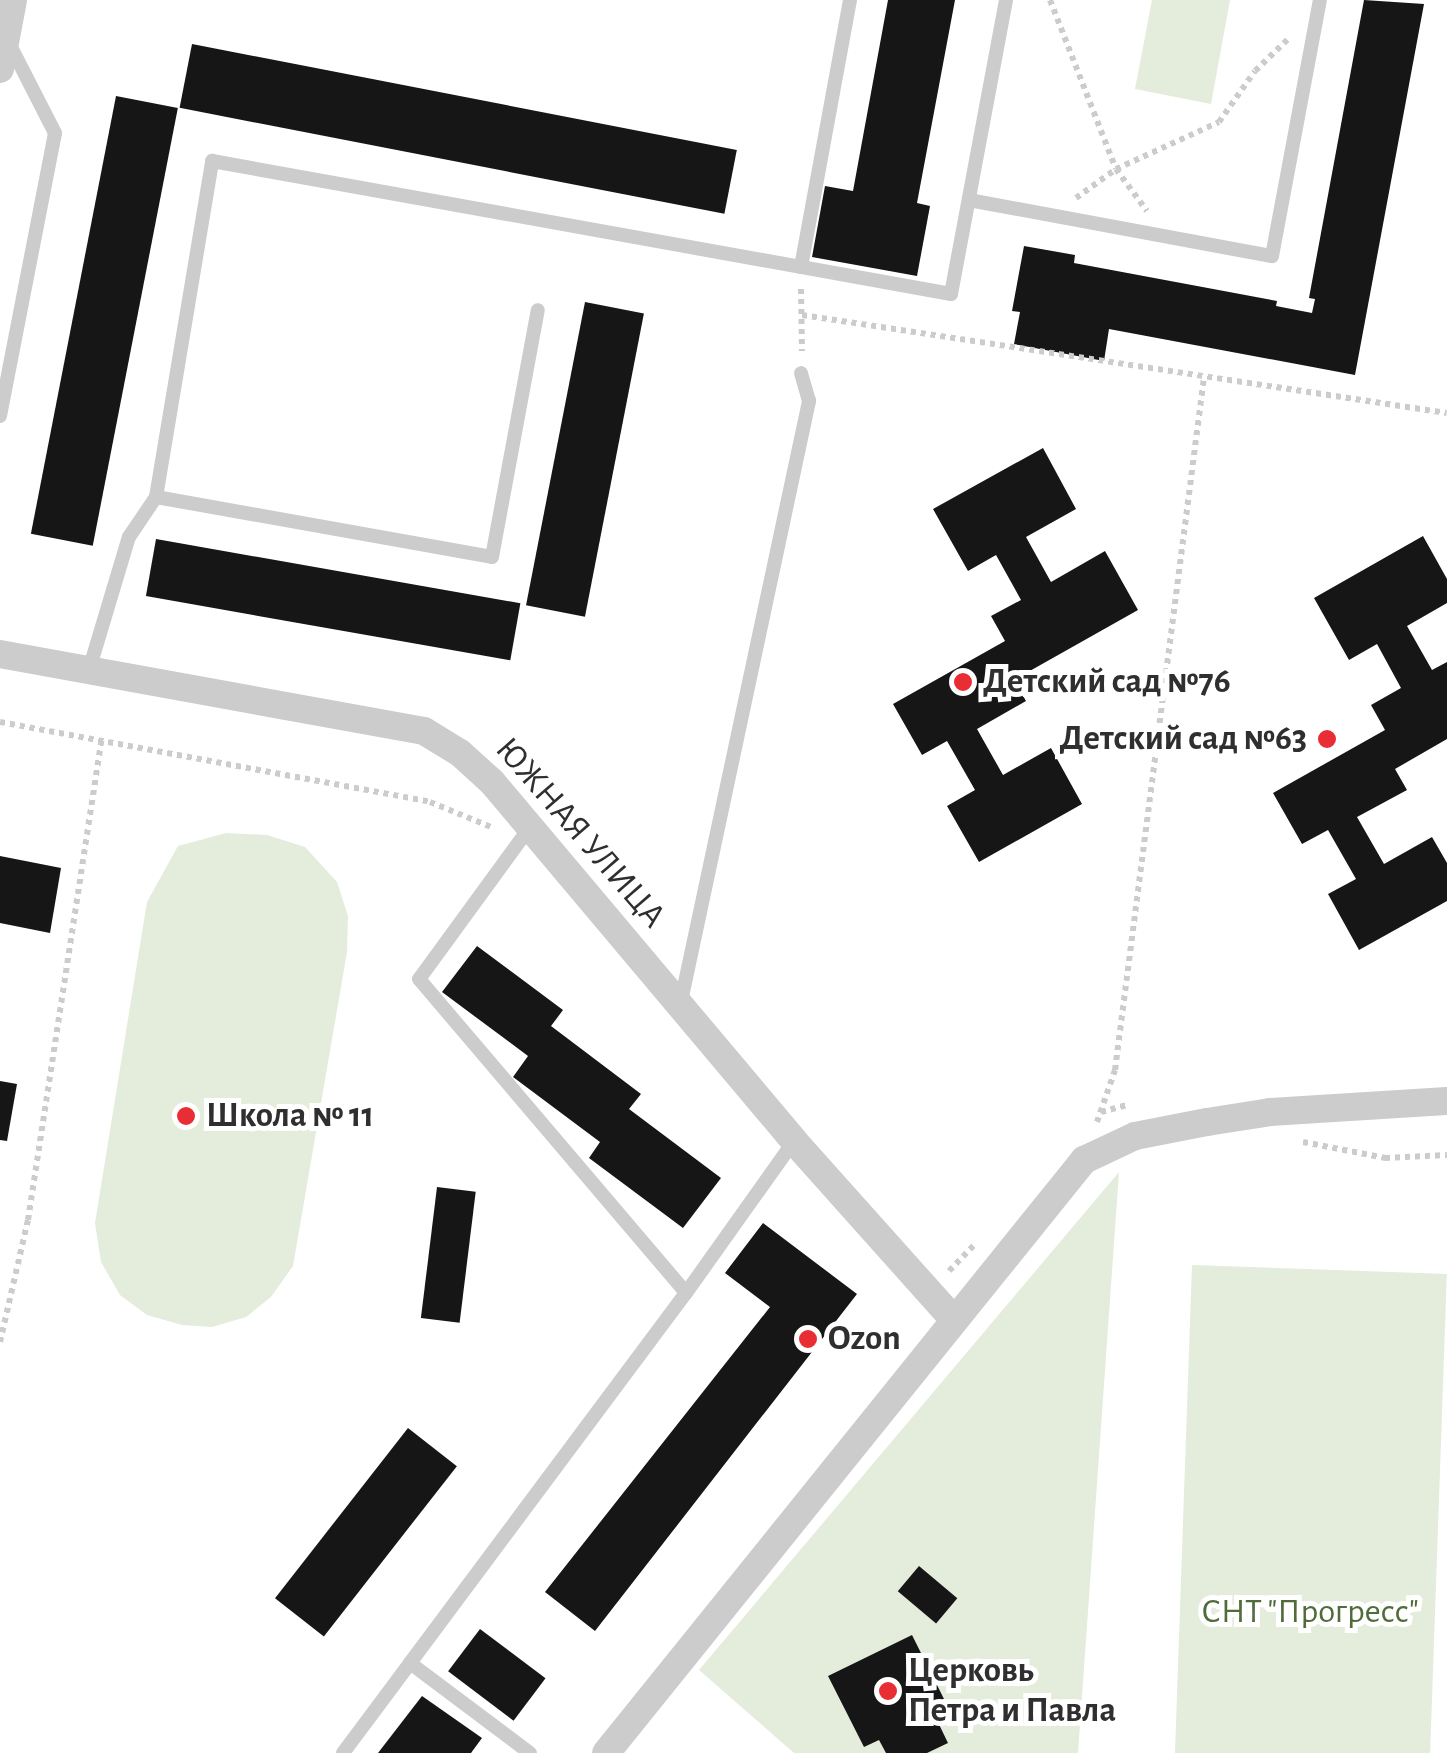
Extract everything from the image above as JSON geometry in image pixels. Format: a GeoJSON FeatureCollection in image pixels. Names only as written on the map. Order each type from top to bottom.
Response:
{"type":"FeatureCollection","features":[{"type":"Feature","properties":{"kind":"street"},"geometry":{"type":"LineString","coordinates":[[0,69],[13,0]]}},
{"type":"Feature","properties":{"kind":"street","name":"ЮЖНАЯ УЛИЦА"},"geometry":{"type":"LineString","coordinates":[[0,654],[424,731],[460,752],[492,782],[525,833],[954,1319]]}},
{"type":"Feature","properties":{"kind":"street"},"geometry":{"type":"LineString","coordinates":[[606,1753],[1084,1160],[1135,1136],[1207,1122],[1270,1112],[1447,1101]]}},
{"type":"Feature","properties":{"kind":"lane"},"geometry":{"type":"LineString","coordinates":[[801,267],[850,0]]}},
{"type":"Feature","properties":{"kind":"lane"},"geometry":{"type":"LineString","coordinates":[[89,670],[130,537],[156,497],[212,161],[951,294],[1006,0]]}},
{"type":"Feature","properties":{"kind":"lane"},"geometry":{"type":"LineString","coordinates":[[968,200],[1272,256],[1319,4]]}},
{"type":"Feature","properties":{"kind":"lane"},"geometry":{"type":"LineString","coordinates":[[0,416],[55,133],[6,37]]}},
{"type":"Feature","properties":{"kind":"lane"},"geometry":{"type":"LineString","coordinates":[[156,497],[492,557],[538,310]]}},
{"type":"Feature","properties":{"kind":"lane"},"geometry":{"type":"LineString","coordinates":[[680,1007],[809,400],[802,372]]}},
{"type":"Feature","properties":{"kind":"lane"},"geometry":{"type":"LineString","coordinates":[[525,833],[419,979],[686,1293]]}},
{"type":"Feature","properties":{"kind":"lane"},"geometry":{"type":"LineString","coordinates":[[343,1753],[794,1142]]}},
{"type":"Feature","properties":{"kind":"lane"},"geometry":{"type":"LineString","coordinates":[[410,1663],[530,1753]]}},
{"type":"Feature","properties":{"kind":"path"},"geometry":{"type":"LineString","coordinates":[[1050,0],[1116,169],[1166,236]]}},
{"type":"Feature","properties":{"kind":"path"},"geometry":{"type":"LineString","coordinates":[[1053,215],[1116,169],[1220,122],[1255,71],[1319,4]]}},
{"type":"Feature","properties":{"kind":"path"},"geometry":{"type":"LineString","coordinates":[[801,267],[802,372]]}},
{"type":"Feature","properties":{"kind":"path"},"geometry":{"type":"LineString","coordinates":[[802,315],[1447,414]]}},
{"type":"Feature","properties":{"kind":"path"},"geometry":{"type":"LineString","coordinates":[[1084,1160],[1115,1070],[1204,377]]}},
{"type":"Feature","properties":{"kind":"path"},"geometry":{"type":"LineString","coordinates":[[0,722],[430,802],[525,833]]}},
{"type":"Feature","properties":{"kind":"path"},"geometry":{"type":"LineString","coordinates":[[0,1342],[28,1220],[101,741]]}},
{"type":"Feature","properties":{"kind":"path"},"geometry":{"type":"LineString","coordinates":[[1291,1139],[1385,1158],[1447,1155]]}},
{"type":"Feature","properties":{"kind":"green space"},"geometry":{"type":"Polygon","coordinates":[[[1152,0],[1230,0],[1211,104],[1135,89],[1152,0]]]}},
{"type":"Feature","properties":{"kind":"green space"},"geometry":{"type":"Polygon","coordinates":[[[226,833],[267,835],[305,847],[337,882],[348,916],[347,952],[293,1266],[271,1297],[246,1317],[212,1327],[182,1325],[147,1315],[120,1295],[101,1262],[95,1223],[147,902],[178,846],[226,833]]]}},
{"type":"Feature","properties":{"kind":"green space"},"geometry":{"type":"Polygon","coordinates":[[[1119,1172],[1078,1753],[794,1753],[699,1670],[1119,1172]]]}},
{"type":"Feature","properties":{"kind":"green space","name":"СНТ \"Прогресс\""},"geometry":{"type":"Polygon","coordinates":[[[1192,1265],[1447,1274],[1430,1753],[1175,1753],[1192,1265]]]}},
{"type":"Feature","properties":{"kind":"building"},"geometry":{"type":"Polygon","coordinates":[[[888,0],[955,0],[917,203],[930,206],[917,276],[812,257],[825,186],[853,191],[888,0]]]}},
{"type":"Feature","properties":{"kind":"building"},"geometry":{"type":"Polygon","coordinates":[[[1364,0],[1424,4],[1355,375],[1109,329],[1104,361],[1014,344],[1020,312],[1012,311],[1024,246],[1075,255],[1074,263],[1277,301],[1276,306],[1312,313],[1315,299],[1309,298],[1364,0]]]}},
{"type":"Feature","properties":{"kind":"building"},"geometry":{"type":"Polygon","coordinates":[[[192,44],[737,150],[724,214],[180,108],[192,44]]]}},
{"type":"Feature","properties":{"kind":"building"},"geometry":{"type":"Polygon","coordinates":[[[116,96],[178,108],[93,546],[31,534],[116,96]]]}},
{"type":"Feature","properties":{"kind":"building"},"geometry":{"type":"Polygon","coordinates":[[[585,302],[644,313],[585,617],[526,605],[585,302]]]}},
{"type":"Feature","properties":{"kind":"building"},"geometry":{"type":"Polygon","coordinates":[[[1043,448],[1076,509],[1026,537],[1051,582],[1105,551],[1138,610],[1014,680],[1026,701],[977,729],[1003,775],[1051,748],[1082,804],[979,862],[947,806],[975,790],[947,741],[922,755],[893,704],[1005,641],[991,616],[1021,600],[996,555],[968,571],[933,509],[1043,448]]]}},
{"type":"Feature","properties":{"kind":"building"},"geometry":{"type":"Polygon","coordinates":[[[1423,536],[1447,579],[1447,603],[1407,626],[1432,670],[1447,662],[1447,739],[1395,769],[1407,790],[1357,817],[1384,864],[1432,837],[1447,863],[1447,901],[1359,950],[1328,894],[1356,879],[1328,830],[1302,844],[1273,793],[1385,730],[1371,705],[1401,688],[1377,644],[1349,660],[1314,598],[1423,536]]]}},
{"type":"Feature","properties":{"kind":"building"},"geometry":{"type":"Polygon","coordinates":[[[156,539],[520,603],[510,660],[146,596],[156,539]]]}},
{"type":"Feature","properties":{"kind":"building"},"geometry":{"type":"Polygon","coordinates":[[[0,856],[61,868],[50,933],[0,923],[0,856]]]}},
{"type":"Feature","properties":{"kind":"building"},"geometry":{"type":"Polygon","coordinates":[[[477,946],[563,1010],[551,1026],[641,1094],[629,1109],[721,1178],[683,1228],[589,1158],[600,1142],[513,1077],[528,1056],[442,992],[477,946]]]}},
{"type":"Feature","properties":{"kind":"building"},"geometry":{"type":"Polygon","coordinates":[[[0,1081],[17,1084],[7,1141],[0,1140],[0,1081]]]}},
{"type":"Feature","properties":{"kind":"building"},"geometry":{"type":"Polygon","coordinates":[[[437,1187],[476,1192],[460,1323],[421,1318],[437,1187]]]}},
{"type":"Feature","properties":{"kind":"building"},"geometry":{"type":"Polygon","coordinates":[[[763,1223],[857,1294],[595,1631],[545,1592],[770,1307],[725,1273],[763,1223]]]}},
{"type":"Feature","properties":{"kind":"building"},"geometry":{"type":"Polygon","coordinates":[[[408,1428],[457,1466],[324,1636],[275,1598],[408,1428]]]}},
{"type":"Feature","properties":{"kind":"building"},"geometry":{"type":"Polygon","coordinates":[[[919,1566],[957,1598],[936,1623],[898,1591],[919,1566]]]}},
{"type":"Feature","properties":{"kind":"building"},"geometry":{"type":"Polygon","coordinates":[[[480,1629],[545,1678],[514,1721],[448,1671],[480,1629]]]}},
{"type":"Feature","properties":{"kind":"building","name":"Церковь Петра и Павла"},"geometry":{"type":"Polygon","coordinates":[[[912,1635],[948,1707],[934,1714],[948,1743],[927,1753],[886,1753],[879,1740],[864,1747],[828,1676],[912,1635]]]}},
{"type":"Feature","properties":{"kind":"building"},"geometry":{"type":"Polygon","coordinates":[[[422,1696],[482,1738],[471,1753],[378,1753],[422,1696]]]}},
{"type":"Feature","properties":{"kind":"place","name":"Детский сад №76"},"geometry":{"type":"Point","coordinates":[963,682]}},
{"type":"Feature","properties":{"kind":"place","name":"Детский сад №63"},"geometry":{"type":"Point","coordinates":[1327,739]}},
{"type":"Feature","properties":{"kind":"place","name":"Школа № 11"},"geometry":{"type":"Point","coordinates":[186,1116]}},
{"type":"Feature","properties":{"kind":"place","name":"Ozon"},"geometry":{"type":"Point","coordinates":[808,1339]}},
{"type":"Feature","properties":{"kind":"place","name":"Церковь Петра и Павла"},"geometry":{"type":"Point","coordinates":[888,1691]}}]}
